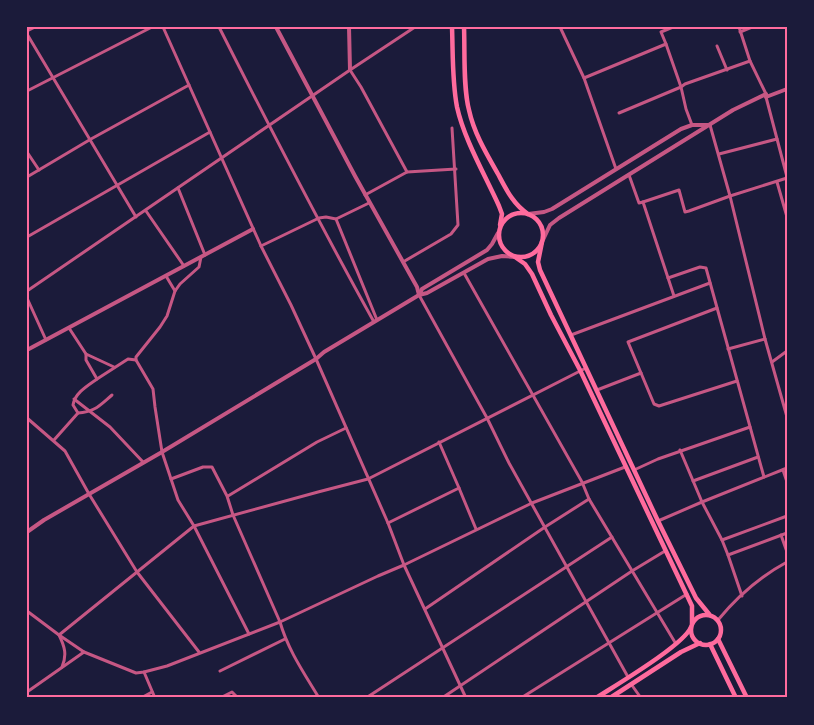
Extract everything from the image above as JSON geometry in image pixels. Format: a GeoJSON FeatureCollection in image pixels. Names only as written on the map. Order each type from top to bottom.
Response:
{"type":"FeatureCollection","features":[{"type":"Feature","properties":{"kind":"main road"},"geometry":{"type":"LineString","coordinates":[[452,27],[457,108],[499,206],[500,245],[509,255],[520,260],[529,269],[551,315],[597,390],[692,591],[704,609],[718,620],[722,629],[718,639],[710,644],[700,643],[688,648],[610,698]]}},
{"type":"Feature","properties":{"kind":"main road"},"geometry":{"type":"LineString","coordinates":[[464,27],[467,92],[474,126],[513,201],[534,217],[542,228],[543,242],[538,262],[540,270],[625,467],[687,594],[693,610],[694,638],[700,643]]}},
{"type":"Feature","properties":{"kind":"main road"},"geometry":{"type":"LineString","coordinates":[[500,225],[515,213],[528,214]]}},
{"type":"Feature","properties":{"kind":"main road"},"geometry":{"type":"LineString","coordinates":[[514,257],[528,257],[535,253],[543,242]]}},
{"type":"Feature","properties":{"kind":"main road"},"geometry":{"type":"LineString","coordinates":[[551,315],[558,310]]}},
{"type":"Feature","properties":{"kind":"main road"},"geometry":{"type":"LineString","coordinates":[[630,476],[635,472]]}},
{"type":"Feature","properties":{"kind":"main road"},"geometry":{"type":"LineString","coordinates":[[596,698],[676,644],[689,632],[694,620],[701,615],[709,614]]}},
{"type":"Feature","properties":{"kind":"main road"},"geometry":{"type":"LineString","coordinates":[[718,639],[747,698]]}},
{"type":"Feature","properties":{"kind":"main road"},"geometry":{"type":"LineString","coordinates":[[710,644],[736,698]]}},
{"type":"Feature","properties":{"kind":"street"},"geometry":{"type":"LineString","coordinates":[[35,27],[27,32],[136,217]]}},
{"type":"Feature","properties":{"kind":"street"},"geometry":{"type":"LineString","coordinates":[[27,91],[152,27]]}},
{"type":"Feature","properties":{"kind":"street"},"geometry":{"type":"LineString","coordinates":[[163,27],[253,229],[316,359],[404,565],[465,698]]}},
{"type":"Feature","properties":{"kind":"street"},"geometry":{"type":"LineString","coordinates":[[219,27],[290,168],[375,321]]}},
{"type":"Feature","properties":{"kind":"street"},"geometry":{"type":"LineString","coordinates":[[276,27],[365,195],[417,287],[419,295],[488,418],[509,463],[628,677]]}},
{"type":"Feature","properties":{"kind":"street"},"geometry":{"type":"LineString","coordinates":[[349,27],[350,70],[406,172]]}},
{"type":"Feature","properties":{"kind":"street"},"geometry":{"type":"LineString","coordinates":[[27,291],[415,27]]}},
{"type":"Feature","properties":{"kind":"street"},"geometry":{"type":"LineString","coordinates":[[560,27],[584,78],[616,169]]}},
{"type":"Feature","properties":{"kind":"street"},"geometry":{"type":"LineString","coordinates":[[673,27],[661,32],[692,125]]}},
{"type":"Feature","properties":{"kind":"street"},"geometry":{"type":"LineString","coordinates":[[628,175],[639,203],[679,190],[685,212],[787,178],[766,95],[750,61],[738,27]]}},
{"type":"Feature","properties":{"kind":"street"},"geometry":{"type":"LineString","coordinates":[[740,32],[752,27]]}},
{"type":"Feature","properties":{"kind":"street"},"geometry":{"type":"LineString","coordinates":[[584,78],[666,44]]}},
{"type":"Feature","properties":{"kind":"street"},"geometry":{"type":"LineString","coordinates":[[717,46],[726,70]]}},
{"type":"Feature","properties":{"kind":"street"},"geometry":{"type":"LineString","coordinates":[[619,113],[686,84],[750,61]]}},
{"type":"Feature","properties":{"kind":"street"},"geometry":{"type":"LineString","coordinates":[[27,177],[189,85]]}},
{"type":"Feature","properties":{"kind":"street"},"geometry":{"type":"LineString","coordinates":[[543,242],[550,225],[628,175],[733,110],[766,95],[787,89]]}},
{"type":"Feature","properties":{"kind":"street"},"geometry":{"type":"LineString","coordinates":[[528,214],[552,209],[681,129],[692,125],[710,125]]}},
{"type":"Feature","properties":{"kind":"street"},"geometry":{"type":"LineString","coordinates":[[710,125],[787,417]]}},
{"type":"Feature","properties":{"kind":"street"},"geometry":{"type":"LineString","coordinates":[[403,262],[451,234],[458,225],[453,128]]}},
{"type":"Feature","properties":{"kind":"street"},"geometry":{"type":"LineString","coordinates":[[27,237],[210,132]]}},
{"type":"Feature","properties":{"kind":"street"},"geometry":{"type":"LineString","coordinates":[[719,154],[777,140]]}},
{"type":"Feature","properties":{"kind":"street"},"geometry":{"type":"LineString","coordinates":[[27,152],[39,170]]}},
{"type":"Feature","properties":{"kind":"street"},"geometry":{"type":"LineString","coordinates":[[365,195],[406,172],[456,169]]}},
{"type":"Feature","properties":{"kind":"street"},"geometry":{"type":"LineString","coordinates":[[777,182],[787,217]]}},
{"type":"Feature","properties":{"kind":"street"},"geometry":{"type":"LineString","coordinates":[[178,188],[203,256],[199,267],[175,291],[165,320],[136,360],[153,389],[162,452],[178,500],[194,526],[249,634]]}},
{"type":"Feature","properties":{"kind":"street"},"geometry":{"type":"LineString","coordinates":[[261,246],[319,218],[336,219],[370,202]]}},
{"type":"Feature","properties":{"kind":"street"},"geometry":{"type":"LineString","coordinates":[[643,202],[674,296]]}},
{"type":"Feature","properties":{"kind":"street"},"geometry":{"type":"LineString","coordinates":[[146,210],[184,266]]}},
{"type":"Feature","properties":{"kind":"street"},"geometry":{"type":"LineString","coordinates":[[336,219],[375,321]]}},
{"type":"Feature","properties":{"kind":"street"},"geometry":{"type":"LineString","coordinates":[[27,350],[253,229]]}},
{"type":"Feature","properties":{"kind":"street"},"geometry":{"type":"LineString","coordinates":[[419,295],[422,288],[487,250],[498,233]]}},
{"type":"Feature","properties":{"kind":"street"},"geometry":{"type":"LineString","coordinates":[[27,532],[419,295],[427,293],[493,257],[514,257]]}},
{"type":"Feature","properties":{"kind":"street"},"geometry":{"type":"LineString","coordinates":[[668,278],[700,267],[706,268],[764,477]]}},
{"type":"Feature","properties":{"kind":"street"},"geometry":{"type":"LineString","coordinates":[[464,273],[582,482],[589,499],[676,644]]}},
{"type":"Feature","properties":{"kind":"street"},"geometry":{"type":"LineString","coordinates":[[166,276],[175,291]]}},
{"type":"Feature","properties":{"kind":"street"},"geometry":{"type":"LineString","coordinates":[[570,336],[710,283]]}},
{"type":"Feature","properties":{"kind":"street"},"geometry":{"type":"LineString","coordinates":[[27,298],[46,339]]}},
{"type":"Feature","properties":{"kind":"street"},"geometry":{"type":"LineString","coordinates":[[717,308],[628,342],[654,404],[659,405],[737,381]]}},
{"type":"Feature","properties":{"kind":"street"},"geometry":{"type":"LineString","coordinates":[[69,328],[86,354],[114,367]]}},
{"type":"Feature","properties":{"kind":"street"},"geometry":{"type":"LineString","coordinates":[[728,349],[765,339]]}},
{"type":"Feature","properties":{"kind":"street"},"geometry":{"type":"LineString","coordinates":[[772,362],[787,351]]}},
{"type":"Feature","properties":{"kind":"street"},"geometry":{"type":"LineString","coordinates":[[86,354],[86,360],[96,379]]}},
{"type":"Feature","properties":{"kind":"street"},"geometry":{"type":"LineString","coordinates":[[78,413],[73,405],[78,393],[128,359],[136,360]]}},
{"type":"Feature","properties":{"kind":"street"},"geometry":{"type":"LineString","coordinates":[[59,635],[194,526],[368,479],[583,369]]}},
{"type":"Feature","properties":{"kind":"street"},"geometry":{"type":"LineString","coordinates":[[597,390],[641,373]]}},
{"type":"Feature","properties":{"kind":"street"},"geometry":{"type":"LineString","coordinates":[[54,440],[78,413],[90,412],[112,395]]}},
{"type":"Feature","properties":{"kind":"street"},"geometry":{"type":"LineString","coordinates":[[74,399],[110,427],[143,462]]}},
{"type":"Feature","properties":{"kind":"street"},"geometry":{"type":"LineString","coordinates":[[27,418],[65,451],[137,572],[199,652]]}},
{"type":"Feature","properties":{"kind":"street"},"geometry":{"type":"LineString","coordinates":[[635,472],[680,450],[750,427]]}},
{"type":"Feature","properties":{"kind":"street"},"geometry":{"type":"LineString","coordinates":[[227,496],[317,442],[346,428]]}},
{"type":"Feature","properties":{"kind":"street"},"geometry":{"type":"LineString","coordinates":[[439,442],[476,530]]}},
{"type":"Feature","properties":{"kind":"street"},"geometry":{"type":"LineString","coordinates":[[680,450],[702,502],[722,540],[742,596]]}},
{"type":"Feature","properties":{"kind":"street"},"geometry":{"type":"LineString","coordinates":[[693,481],[758,457]]}},
{"type":"Feature","properties":{"kind":"street"},"geometry":{"type":"LineString","coordinates":[[171,479],[203,467],[212,467],[227,496],[285,639],[319,698]]}},
{"type":"Feature","properties":{"kind":"street"},"geometry":{"type":"LineString","coordinates":[[27,611],[84,652],[136,673],[144,672],[167,666],[279,622],[532,503],[625,467]]}},
{"type":"Feature","properties":{"kind":"street"},"geometry":{"type":"LineString","coordinates":[[658,521],[785,469],[787,482]]}},
{"type":"Feature","properties":{"kind":"street"},"geometry":{"type":"LineString","coordinates":[[388,523],[459,488]]}},
{"type":"Feature","properties":{"kind":"street"},"geometry":{"type":"LineString","coordinates":[[425,609],[589,499]]}},
{"type":"Feature","properties":{"kind":"street"},"geometry":{"type":"LineString","coordinates":[[722,540],[787,516]]}},
{"type":"Feature","properties":{"kind":"street"},"geometry":{"type":"LineString","coordinates":[[728,555],[787,533]]}},
{"type":"Feature","properties":{"kind":"street"},"geometry":{"type":"LineString","coordinates":[[781,536],[787,552]]}},
{"type":"Feature","properties":{"kind":"street"},"geometry":{"type":"LineString","coordinates":[[366,698],[612,537]]}},
{"type":"Feature","properties":{"kind":"street"},"geometry":{"type":"LineString","coordinates":[[442,698],[665,550]]}},
{"type":"Feature","properties":{"kind":"street"},"geometry":{"type":"LineString","coordinates":[[718,620],[728,608],[774,569],[787,562]]}},
{"type":"Feature","properties":{"kind":"street"},"geometry":{"type":"LineString","coordinates":[[521,698],[687,594]]}},
{"type":"Feature","properties":{"kind":"street"},"geometry":{"type":"LineString","coordinates":[[59,635],[66,653],[62,667]]}},
{"type":"Feature","properties":{"kind":"street"},"geometry":{"type":"LineString","coordinates":[[220,671],[285,639]]}},
{"type":"Feature","properties":{"kind":"street"},"geometry":{"type":"LineString","coordinates":[[27,692],[84,652]]}},
{"type":"Feature","properties":{"kind":"street"},"geometry":{"type":"LineString","coordinates":[[144,672],[155,698]]}},
{"type":"Feature","properties":{"kind":"street"},"geometry":{"type":"LineString","coordinates":[[631,684],[641,698]]}},
{"type":"Feature","properties":{"kind":"street"},"geometry":{"type":"LineString","coordinates":[[141,698],[152,692]]}},
{"type":"Feature","properties":{"kind":"street"},"geometry":{"type":"LineString","coordinates":[[220,698],[232,692],[238,698]]}}]}
